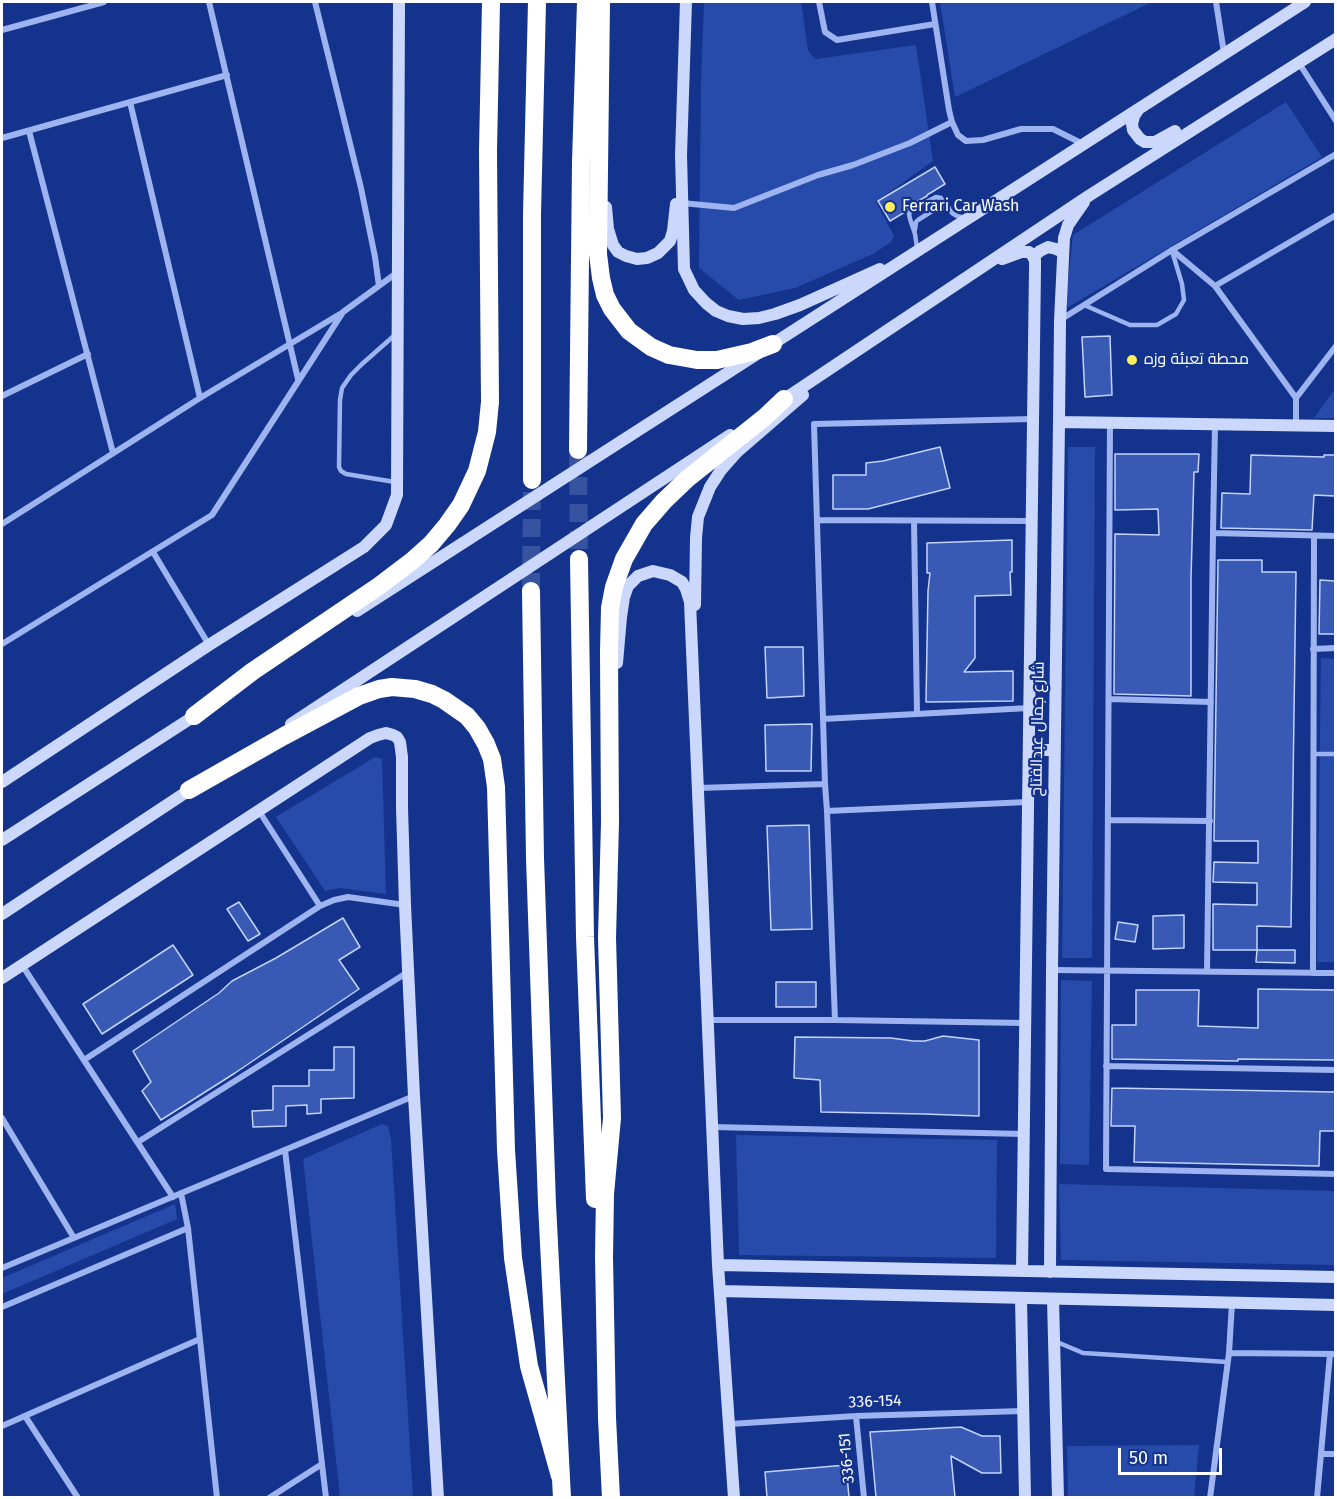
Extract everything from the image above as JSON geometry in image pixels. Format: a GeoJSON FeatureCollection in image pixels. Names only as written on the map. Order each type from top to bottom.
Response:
{"type":"FeatureCollection","features":[{"type":"Feature","properties":{"kind":"highway"},"geometry":{"type":"LineString","coordinates":[[195,716],[253,671],[412,561],[447,525],[461,505],[474,479],[484,446],[490,402],[488,152],[491,2]]}},
{"type":"Feature","properties":{"kind":"highway"},"geometry":{"type":"LineString","coordinates":[[532,480],[532,214],[537,2]]}},
{"type":"Feature","properties":{"kind":"highway"},"geometry":{"type":"LineString","coordinates":[[578,450],[585,2]]}},
{"type":"Feature","properties":{"kind":"highway"},"geometry":{"type":"LineString","coordinates":[[601,2],[598,254],[605,295],[612,309],[621,322],[639,339],[679,358],[717,360],[752,352],[773,344]]}},
{"type":"Feature","properties":{"kind":"highway"},"geometry":{"type":"LineString","coordinates":[[611,1497],[604,1257],[605,1194],[612,1118],[608,938],[610,608],[624,559],[644,524],[687,479],[784,399]]}},
{"type":"Feature","properties":{"kind":"highway"},"geometry":{"type":"LineString","coordinates":[[579,559],[588,1020],[611,1497]]}},
{"type":"Feature","properties":{"kind":"highway"},"geometry":{"type":"LineString","coordinates":[[531,591],[535,858],[547,1204],[562,1497]]}},
{"type":"Feature","properties":{"kind":"highway"},"geometry":{"type":"LineString","coordinates":[[189,790],[359,696],[379,689],[392,687],[415,689],[444,700],[466,716],[477,728],[486,744],[492,759],[496,787],[505,1138],[513,1258],[529,1366],[560,1476]]}},
{"type":"Feature","properties":{"kind":"main road"},"geometry":{"type":"LineString","coordinates":[[2,782],[209,645],[364,547],[386,525],[398,495],[399,2]]}},
{"type":"Feature","properties":{"kind":"main road"},"geometry":{"type":"LineString","coordinates":[[686,2],[681,155],[682,203],[684,269],[694,290],[716,311],[728,316],[759,318],[800,305],[868,273],[901,262]]}},
{"type":"Feature","properties":{"kind":"main road"},"geometry":{"type":"LineString","coordinates":[[2,840],[1143,104],[1305,2]]}},
{"type":"Feature","properties":{"kind":"main road"},"geometry":{"type":"LineString","coordinates":[[2,914],[842,362],[1090,195],[1335,39]]}},
{"type":"Feature","properties":{"kind":"main road"},"geometry":{"type":"LineString","coordinates":[[1143,104],[1134,116],[1133,130],[1140,139],[1152,142],[1226,107]]}},
{"type":"Feature","properties":{"kind":"main road"},"geometry":{"type":"LineString","coordinates":[[599,132],[608,229],[613,245],[618,252],[626,256],[637,259],[647,258],[658,253],[670,241],[681,155]]}},
{"type":"Feature","properties":{"kind":"main road","name":"شارع جمال عبدالفتاح"},"geometry":{"type":"LineString","coordinates":[[1050,1272],[1060,321],[1064,238],[1068,225],[1090,195]]}},
{"type":"Feature","properties":{"kind":"main road"},"geometry":{"type":"LineString","coordinates":[[981,267],[1021,252],[1029,252],[1033,257],[1048,247],[1063,252]]}},
{"type":"Feature","properties":{"kind":"main road","name":"شارع جمال عبدالفتاح"},"geometry":{"type":"LineString","coordinates":[[1022,1271],[1035,268],[1033,257]]}},
{"type":"Feature","properties":{"kind":"main road"},"geometry":{"type":"LineString","coordinates":[[694,678],[696,538],[702,504],[721,470],[737,452],[842,362]]}},
{"type":"Feature","properties":{"kind":"main road"},"geometry":{"type":"LineString","coordinates":[[1059,422],[1335,426]]}},
{"type":"Feature","properties":{"kind":"main road"},"geometry":{"type":"LineString","coordinates":[[610,745],[625,591],[638,576],[653,571],[665,573],[682,582],[690,602],[718,1265],[734,1497]]}},
{"type":"Feature","properties":{"kind":"main road"},"geometry":{"type":"LineString","coordinates":[[2,978],[370,738],[386,733],[397,737],[402,758],[405,905],[414,1096],[438,1497]]}},
{"type":"Feature","properties":{"kind":"main road"},"geometry":{"type":"LineString","coordinates":[[1029,750],[1054,750]]}},
{"type":"Feature","properties":{"kind":"main road"},"geometry":{"type":"LineString","coordinates":[[718,1265],[1335,1278]]}},
{"type":"Feature","properties":{"kind":"main road"},"geometry":{"type":"LineString","coordinates":[[720,1292],[1335,1305]]}},
{"type":"Feature","properties":{"kind":"main road"},"geometry":{"type":"LineString","coordinates":[[1021,1298],[1026,1497]]}},
{"type":"Feature","properties":{"kind":"main road"},"geometry":{"type":"LineString","coordinates":[[1053,1299],[1058,1497]]}},
{"type":"Feature","properties":{"kind":"street"},"geometry":{"type":"LineString","coordinates":[[2,30],[104,2]]}},
{"type":"Feature","properties":{"kind":"street"},"geometry":{"type":"LineString","coordinates":[[209,2],[298,379]]}},
{"type":"Feature","properties":{"kind":"street"},"geometry":{"type":"LineString","coordinates":[[315,2],[361,188],[379,286]]}},
{"type":"Feature","properties":{"kind":"street"},"geometry":{"type":"LineString","coordinates":[[819,2],[825,32],[837,40],[935,24]]}},
{"type":"Feature","properties":{"kind":"street"},"geometry":{"type":"LineString","coordinates":[[932,2],[952,122],[958,135],[966,141],[983,140],[1021,129],[1053,129],[1083,144]]}},
{"type":"Feature","properties":{"kind":"street"},"geometry":{"type":"LineString","coordinates":[[1216,2],[1224,53]]}},
{"type":"Feature","properties":{"kind":"street"},"geometry":{"type":"LineString","coordinates":[[1299,63],[1335,121]]}},
{"type":"Feature","properties":{"kind":"street"},"geometry":{"type":"LineString","coordinates":[[2,138],[227,75]]}},
{"type":"Feature","properties":{"kind":"street"},"geometry":{"type":"LineString","coordinates":[[130,102],[200,398]]}},
{"type":"Feature","properties":{"kind":"street"},"geometry":{"type":"LineString","coordinates":[[682,203],[734,208],[818,175],[853,165],[952,122]]}},
{"type":"Feature","properties":{"kind":"street"},"geometry":{"type":"LineString","coordinates":[[29,131],[113,453]]}},
{"type":"Feature","properties":{"kind":"street"},"geometry":{"type":"LineString","coordinates":[[1060,321],[1172,250],[1335,154]]}},
{"type":"Feature","properties":{"kind":"street"},"geometry":{"type":"LineString","coordinates":[[1215,286],[1335,215]]}},
{"type":"Feature","properties":{"kind":"street"},"geometry":{"type":"LineString","coordinates":[[1172,250],[1215,286],[1296,398],[1296,425]]}},
{"type":"Feature","properties":{"kind":"street"},"geometry":{"type":"LineString","coordinates":[[2,524],[200,398],[343,312],[398,272]]}},
{"type":"Feature","properties":{"kind":"street"},"geometry":{"type":"LineString","coordinates":[[2,644],[212,515],[343,312]]}},
{"type":"Feature","properties":{"kind":"street"},"geometry":{"type":"LineString","coordinates":[[1296,398],[1335,346]]}},
{"type":"Feature","properties":{"kind":"street"},"geometry":{"type":"LineString","coordinates":[[2,396],[88,354]]}},
{"type":"Feature","properties":{"kind":"street"},"geometry":{"type":"LineString","coordinates":[[835,1020],[814,424],[1033,419]]}},
{"type":"Feature","properties":{"kind":"street"},"geometry":{"type":"LineString","coordinates":[[1110,423],[1106,1169],[1335,1174]]}},
{"type":"Feature","properties":{"kind":"street"},"geometry":{"type":"LineString","coordinates":[[1207,971],[1215,424]]}},
{"type":"Feature","properties":{"kind":"street"},"geometry":{"type":"LineString","coordinates":[[817,520],[1032,521]]}},
{"type":"Feature","properties":{"kind":"street"},"geometry":{"type":"LineString","coordinates":[[914,521],[917,714]]}},
{"type":"Feature","properties":{"kind":"street"},"geometry":{"type":"LineString","coordinates":[[1213,533],[1335,536]]}},
{"type":"Feature","properties":{"kind":"street"},"geometry":{"type":"LineString","coordinates":[[1313,973],[1314,536]]}},
{"type":"Feature","properties":{"kind":"street"},"geometry":{"type":"LineString","coordinates":[[153,552],[209,645]]}},
{"type":"Feature","properties":{"kind":"street"},"geometry":{"type":"LineString","coordinates":[[1313,649],[1335,648]]}},
{"type":"Feature","properties":{"kind":"street"},"geometry":{"type":"LineString","coordinates":[[1109,699],[1211,702]]}},
{"type":"Feature","properties":{"kind":"street"},"geometry":{"type":"LineString","coordinates":[[823,719],[1029,708]]}},
{"type":"Feature","properties":{"kind":"street"},"geometry":{"type":"LineString","coordinates":[[698,788],[825,784]]}},
{"type":"Feature","properties":{"kind":"street"},"geometry":{"type":"LineString","coordinates":[[827,811],[1028,802]]}},
{"type":"Feature","properties":{"kind":"street"},"geometry":{"type":"LineString","coordinates":[[259,811],[320,906]]}},
{"type":"Feature","properties":{"kind":"street"},"geometry":{"type":"LineString","coordinates":[[1108,820],[1210,821]]}},
{"type":"Feature","properties":{"kind":"street"},"geometry":{"type":"LineString","coordinates":[[84,1060],[320,906],[348,897],[405,905]]}},
{"type":"Feature","properties":{"kind":"street"},"geometry":{"type":"LineString","coordinates":[[22,964],[173,1197]]}},
{"type":"Feature","properties":{"kind":"street"},"geometry":{"type":"LineString","coordinates":[[1052,970],[1335,973]]}},
{"type":"Feature","properties":{"kind":"street"},"geometry":{"type":"LineString","coordinates":[[138,1142],[408,972]]}},
{"type":"Feature","properties":{"kind":"street"},"geometry":{"type":"LineString","coordinates":[[708,1020],[1025,1023]]}},
{"type":"Feature","properties":{"kind":"street"},"geometry":{"type":"LineString","coordinates":[[1106,1066],[1335,1070]]}},
{"type":"Feature","properties":{"kind":"street"},"geometry":{"type":"LineString","coordinates":[[2,1268],[414,1096]]}},
{"type":"Feature","properties":{"kind":"street"},"geometry":{"type":"LineString","coordinates":[[2,1118],[74,1238]]}},
{"type":"Feature","properties":{"kind":"street"},"geometry":{"type":"LineString","coordinates":[[712,1127],[1024,1134]]}},
{"type":"Feature","properties":{"kind":"street"},"geometry":{"type":"LineString","coordinates":[[285,1150],[326,1497]]}},
{"type":"Feature","properties":{"kind":"street"},"geometry":{"type":"LineString","coordinates":[[181,1193],[188,1228],[217,1497]]}},
{"type":"Feature","properties":{"kind":"street"},"geometry":{"type":"LineString","coordinates":[[2,1307],[188,1228]]}},
{"type":"Feature","properties":{"kind":"street"},"geometry":{"type":"LineString","coordinates":[[1210,1497],[1232,1303]]}},
{"type":"Feature","properties":{"kind":"street"},"geometry":{"type":"LineString","coordinates":[[2,1426],[200,1339]]}},
{"type":"Feature","properties":{"kind":"street"},"geometry":{"type":"LineString","coordinates":[[1228,1353],[1333,1354],[1317,1497]]}},
{"type":"Feature","properties":{"kind":"street","name":"336-154"},"geometry":{"type":"LineString","coordinates":[[729,1424],[856,1416],[1023,1411]]}},
{"type":"Feature","properties":{"kind":"street"},"geometry":{"type":"LineString","coordinates":[[25,1416],[78,1497]]}},
{"type":"Feature","properties":{"kind":"street","name":"336-151"},"geometry":{"type":"LineString","coordinates":[[856,1416],[864,1497]]}},
{"type":"Feature","properties":{"kind":"street"},"geometry":{"type":"LineString","coordinates":[[1320,1454],[1335,1454]]}},
{"type":"Feature","properties":{"kind":"street"},"geometry":{"type":"LineString","coordinates":[[269,1497],[322,1464]]}},
{"type":"Feature","properties":{"kind":"lane"},"geometry":{"type":"LineString","coordinates":[[915,234],[909,214],[911,210],[936,196],[957,216],[968,218]]}},
{"type":"Feature","properties":{"kind":"lane"},"geometry":{"type":"LineString","coordinates":[[917,251],[916,222],[937,208],[949,208]]}},
{"type":"Feature","properties":{"kind":"lane"},"geometry":{"type":"LineString","coordinates":[[1084,305],[1130,325],[1157,325],[1176,314],[1184,300],[1172,250]]}},
{"type":"Feature","properties":{"kind":"lane"},"geometry":{"type":"LineString","coordinates":[[397,482],[346,474],[339,467],[339,456],[342,388],[362,364],[398,332]]}},
{"type":"Feature","properties":{"kind":"lane"},"geometry":{"type":"LineString","coordinates":[[1313,754],[1335,754]]}},
{"type":"Feature","properties":{"kind":"lane"},"geometry":{"type":"LineString","coordinates":[[1054,1341],[1083,1353],[1227,1362]]}},
{"type":"Feature","properties":{"kind":"shaded area"},"geometry":{"type":"Polygon","coordinates":[[[704,2],[801,2],[808,50],[816,59],[916,45],[933,161],[876,202],[894,236],[891,242],[873,254],[795,288],[739,300],[699,268],[704,2]]]}},
{"type":"Feature","properties":{"kind":"shaded area"},"geometry":{"type":"Polygon","coordinates":[[[940,2],[1152,2],[955,97],[940,2]]]}},
{"type":"Feature","properties":{"kind":"shaded area"},"geometry":{"type":"Polygon","coordinates":[[[1286,102],[1322,157],[1065,309],[1073,235],[1286,102]]]}},
{"type":"Feature","properties":{"kind":"shaded area"},"geometry":{"type":"Polygon","coordinates":[[[1335,389],[1335,418],[1314,418],[1335,389]]]}},
{"type":"Feature","properties":{"kind":"shaded area"},"geometry":{"type":"Polygon","coordinates":[[[1068,447],[1095,447],[1092,958],[1062,958],[1068,447]]]}},
{"type":"Feature","properties":{"kind":"shaded area"},"geometry":{"type":"Polygon","coordinates":[[[1321,658],[1335,659],[1335,962],[1317,962],[1321,658]]]}},
{"type":"Feature","properties":{"kind":"shaded area"},"geometry":{"type":"Polygon","coordinates":[[[375,757],[382,759],[386,894],[340,888],[325,891],[276,817],[375,757]]]}},
{"type":"Feature","properties":{"kind":"shaded area"},"geometry":{"type":"Polygon","coordinates":[[[1061,980],[1092,981],[1089,1165],[1060,1164],[1061,980]]]}},
{"type":"Feature","properties":{"kind":"shaded area"},"geometry":{"type":"Polygon","coordinates":[[[382,1124],[388,1126],[391,1139],[413,1497],[340,1497],[303,1159],[382,1124]]]}},
{"type":"Feature","properties":{"kind":"shaded area"},"geometry":{"type":"Polygon","coordinates":[[[736,1135],[997,1140],[996,1258],[739,1255],[736,1135]]]}},
{"type":"Feature","properties":{"kind":"shaded area"},"geometry":{"type":"Polygon","coordinates":[[[1059,1184],[1335,1191],[1335,1265],[1061,1260],[1059,1184]]]}},
{"type":"Feature","properties":{"kind":"shaded area"},"geometry":{"type":"Polygon","coordinates":[[[175,1204],[177,1219],[2,1294],[2,1278],[175,1204]]]}},
{"type":"Feature","properties":{"kind":"shaded area"},"geometry":{"type":"Polygon","coordinates":[[[1199,1445],[1194,1497],[1068,1497],[1067,1446],[1199,1445]]]}},
{"type":"Feature","properties":{"kind":"building"},"geometry":{"type":"Polygon","coordinates":[[[935,167],[945,184],[909,206],[905,212],[890,221],[878,201],[935,167]]]}},
{"type":"Feature","properties":{"kind":"building"},"geometry":{"type":"Polygon","coordinates":[[[1110,336],[1112,395],[1085,397],[1082,337],[1110,336]]]}},
{"type":"Feature","properties":{"kind":"building"},"geometry":{"type":"Polygon","coordinates":[[[940,447],[950,488],[868,509],[833,509],[833,475],[866,475],[866,463],[940,447]]]}},
{"type":"Feature","properties":{"kind":"building"},"geometry":{"type":"Polygon","coordinates":[[[1115,454],[1199,454],[1198,472],[1194,472],[1191,696],[1114,694],[1115,534],[1159,535],[1158,509],[1115,510],[1115,454]]]}},
{"type":"Feature","properties":{"kind":"building"},"geometry":{"type":"Polygon","coordinates":[[[1251,455],[1324,457],[1324,455],[1335,455],[1335,496],[1314,495],[1312,530],[1221,528],[1222,493],[1250,494],[1251,455]]]}},
{"type":"Feature","properties":{"kind":"building"},"geometry":{"type":"Polygon","coordinates":[[[1012,540],[1011,595],[975,596],[975,658],[964,672],[1013,671],[1013,701],[926,702],[930,573],[927,573],[927,543],[1012,540]]]}},
{"type":"Feature","properties":{"kind":"building"},"geometry":{"type":"Polygon","coordinates":[[[1218,560],[1262,560],[1262,572],[1296,572],[1291,927],[1257,926],[1257,950],[1213,950],[1213,904],[1257,905],[1257,883],[1213,882],[1214,862],[1258,863],[1258,841],[1214,841],[1218,560]]]}},
{"type":"Feature","properties":{"kind":"building"},"geometry":{"type":"Polygon","coordinates":[[[1320,580],[1335,581],[1335,634],[1319,634],[1320,580]]]}},
{"type":"Feature","properties":{"kind":"building"},"geometry":{"type":"Polygon","coordinates":[[[765,647],[803,647],[804,696],[767,698],[765,647]]]}},
{"type":"Feature","properties":{"kind":"building"},"geometry":{"type":"Polygon","coordinates":[[[812,724],[811,771],[766,771],[765,725],[812,724]]]}},
{"type":"Feature","properties":{"kind":"building"},"geometry":{"type":"Polygon","coordinates":[[[809,825],[812,929],[771,930],[767,826],[809,825]]]}},
{"type":"Feature","properties":{"kind":"building"},"geometry":{"type":"Polygon","coordinates":[[[239,902],[260,934],[248,941],[227,909],[239,902]]]}},
{"type":"Feature","properties":{"kind":"building"},"geometry":{"type":"Polygon","coordinates":[[[1184,915],[1184,948],[1153,949],[1153,916],[1184,915]]]}},
{"type":"Feature","properties":{"kind":"building"},"geometry":{"type":"Polygon","coordinates":[[[343,918],[360,947],[339,960],[359,989],[161,1120],[142,1091],[151,1082],[133,1051],[219,993],[232,981],[343,918]]]}},
{"type":"Feature","properties":{"kind":"building"},"geometry":{"type":"Polygon","coordinates":[[[1118,922],[1138,925],[1135,942],[1115,939],[1118,922]]]}},
{"type":"Feature","properties":{"kind":"building"},"geometry":{"type":"Polygon","coordinates":[[[173,945],[193,975],[102,1034],[83,1004],[173,945]]]}},
{"type":"Feature","properties":{"kind":"building"},"geometry":{"type":"Polygon","coordinates":[[[1257,950],[1295,950],[1295,963],[1256,962],[1257,950]]]}},
{"type":"Feature","properties":{"kind":"building"},"geometry":{"type":"Polygon","coordinates":[[[776,982],[816,982],[816,1007],[776,1007],[776,982]]]}},
{"type":"Feature","properties":{"kind":"building"},"geometry":{"type":"Polygon","coordinates":[[[1258,989],[1335,990],[1335,1060],[1112,1059],[1112,1025],[1136,1025],[1136,990],[1199,990],[1198,1026],[1258,1028],[1258,989]]]}},
{"type":"Feature","properties":{"kind":"building"},"geometry":{"type":"Polygon","coordinates":[[[943,1036],[979,1040],[979,1116],[821,1112],[820,1080],[794,1078],[795,1037],[891,1038],[925,1041],[943,1036]]]}},
{"type":"Feature","properties":{"kind":"building"},"geometry":{"type":"Polygon","coordinates":[[[334,1047],[354,1047],[354,1098],[321,1099],[321,1113],[307,1114],[307,1105],[286,1106],[286,1126],[253,1127],[252,1111],[273,1110],[273,1086],[309,1086],[309,1070],[334,1070],[334,1047]]]}},
{"type":"Feature","properties":{"kind":"building"},"geometry":{"type":"Polygon","coordinates":[[[1112,1088],[1335,1092],[1335,1131],[1320,1131],[1319,1166],[1134,1162],[1135,1126],[1111,1126],[1112,1088]]]}},
{"type":"Feature","properties":{"kind":"building"},"geometry":{"type":"Polygon","coordinates":[[[961,1427],[982,1436],[1000,1436],[1001,1473],[982,1473],[951,1456],[955,1497],[876,1497],[870,1432],[961,1427]]]}},
{"type":"Feature","properties":{"kind":"building"},"geometry":{"type":"Polygon","coordinates":[[[846,1465],[849,1497],[767,1497],[765,1472],[846,1465]]]}},
{"type":"Feature","properties":{"kind":"tunnel"},"geometry":{"type":"LineString","coordinates":[[578,450],[579,559]]}},
{"type":"Feature","properties":{"kind":"tunnel"},"geometry":{"type":"LineString","coordinates":[[531,591],[532,480]]}},
{"type":"Feature","properties":{"kind":"place","name":"Ferrari Car Wash"},"geometry":{"type":"Point","coordinates":[890,207]}},
{"type":"Feature","properties":{"kind":"place","name":"محطة تعبئة وزه"},"geometry":{"type":"Point","coordinates":[1132,360]}}]}
